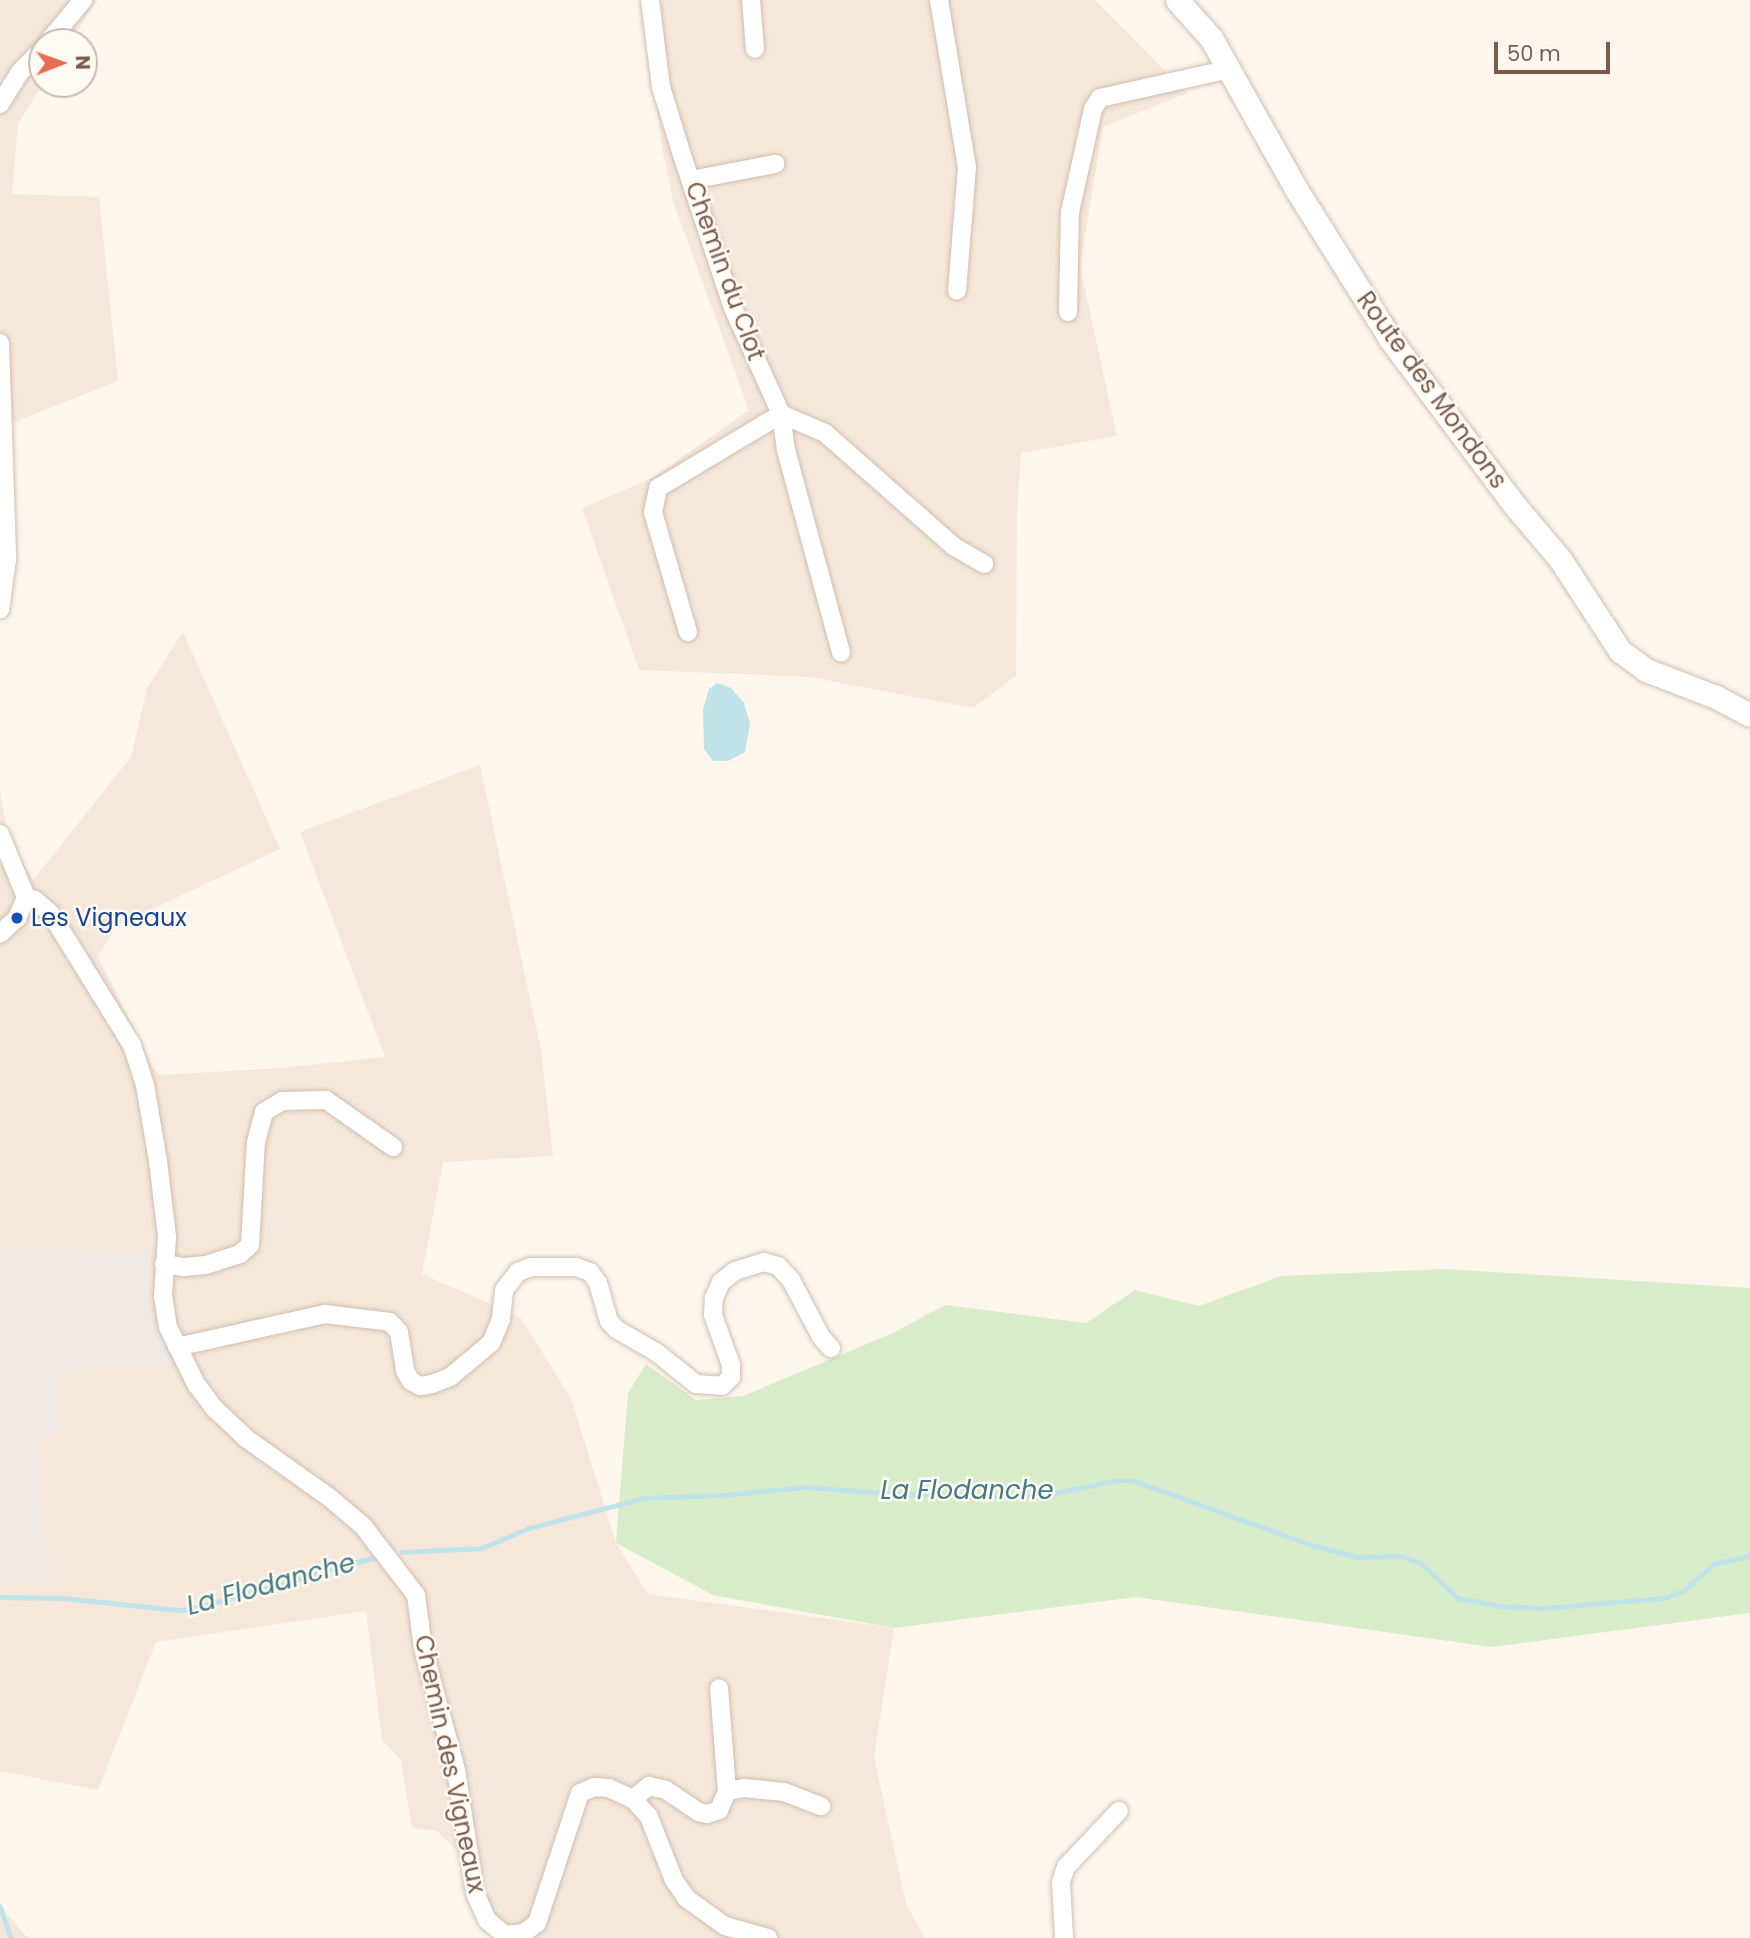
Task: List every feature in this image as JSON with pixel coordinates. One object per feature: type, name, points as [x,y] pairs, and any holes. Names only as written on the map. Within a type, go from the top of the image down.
[{"type":"street","points":[[60,28],[83,0]]},
{"type":"street","name":"Chemin du Clot","points":[[650,0],[661,87],[733,308],[781,414],[786,450],[841,653]]},
{"type":"street","points":[[751,0],[755,49]]},
{"type":"street","points":[[939,0],[967,167],[957,291]]},
{"type":"street","name":"Route des Mondons","points":[[1177,0],[1211,38],[1296,189],[1391,340],[1516,507],[1560,559],[1620,651],[1646,670],[1716,697],[1750,715]]},
{"type":"street","points":[[0,104],[28,64]]},
{"type":"street","points":[[1068,312],[1070,212],[1093,109],[1100,98],[1230,69]]},
{"type":"street","points":[[691,180],[775,164]]},
{"type":"street","points":[[0,343],[7,547],[0,610]]},
{"type":"street","points":[[688,632],[653,512],[658,488],[781,414],[825,433],[953,546],[984,564]]},
{"type":"street","points":[[0,834],[26,897],[17,918],[0,934]]},
{"type":"street","name":"Chemin des Vigneaux","points":[[26,897],[35,900],[51,914],[132,1045],[145,1084],[159,1161],[167,1237],[164,1264],[167,1317],[177,1347],[196,1384],[215,1409],[247,1440],[330,1498],[363,1526],[416,1595],[423,1647],[456,1770],[475,1893],[486,1920],[505,1936],[524,1933],[537,1923],[580,1793],[594,1787],[609,1788],[634,1799]]},
{"type":"street","points":[[164,1264],[184,1267],[206,1265],[240,1254],[250,1245],[256,1142],[264,1112],[282,1101],[326,1100],[393,1147]]},
{"type":"street","points":[[177,1347],[326,1314],[390,1322],[399,1332],[405,1371],[411,1381],[420,1386],[432,1384],[450,1377],[491,1343],[501,1319],[504,1290],[518,1272],[531,1267],[576,1267],[590,1272],[598,1283],[609,1321],[616,1329],[656,1352],[696,1384],[722,1386],[731,1377],[731,1365],[713,1315],[713,1298],[721,1282],[735,1271],[764,1262],[778,1266],[791,1280],[821,1337],[831,1348]]},
{"type":"street","points":[[719,1688],[727,1791],[719,1810],[707,1814],[666,1790],[649,1786],[634,1799],[649,1817],[674,1880],[686,1898],[726,1926],[768,1938]]},
{"type":"street","points":[[727,1791],[744,1788],[784,1792],[821,1806]]},
{"type":"street","points":[[1063,1938],[1061,1882],[1066,1867],[1119,1811]]},
{"type":"shaded area","points":[[0,0],[97,0],[79,28],[28,28],[28,98],[34,98],[18,123],[12,194],[99,197],[118,381],[14,422],[0,370]]},
{"type":"shaded area","points":[[644,0],[1095,0],[1187,93],[1103,127],[1080,266],[1117,436],[1021,453],[1017,510],[1016,676],[973,708],[810,677],[639,670],[582,508],[654,477],[749,410],[673,201],[661,143]]},
{"type":"shaded area","points":[[183,632],[280,849],[116,926],[98,957],[153,1067],[159,1075],[280,1068],[385,1057],[300,832],[480,765],[541,1050],[553,1156],[443,1162],[422,1274],[520,1317],[571,1398],[616,1543],[648,1594],[894,1628],[874,1757],[906,1904],[925,1938],[499,1938],[483,1877],[437,1831],[412,1828],[401,1760],[382,1740],[366,1611],[156,1642],[98,1790],[0,1771],[0,790],[8,839],[33,880],[131,757],[147,688]]},
{"type":"shaded area","points":[[0,1247],[151,1252],[150,1310],[173,1366],[59,1370],[60,1429],[36,1442],[49,1582],[0,1585]]},
{"type":"shaded area","points":[[0,1906],[26,1936],[31,1938],[0,1938]]},
{"type":"green space","points":[[1445,1269],[1750,1288],[1750,1613],[1491,1647],[1136,1597],[894,1628],[713,1595],[616,1543],[628,1393],[646,1364],[696,1400],[743,1396],[893,1333],[945,1305],[1086,1323],[1135,1290],[1199,1306],[1281,1276]]},
{"type":"water","points":[[717,683],[731,688],[744,703],[750,724],[745,752],[728,761],[713,761],[704,749],[703,709],[709,689]]},
{"type":"waterway","name":"La Flodanche","points":[[402,1552],[482,1548],[529,1528],[644,1498],[722,1495],[807,1487],[895,1494],[1041,1496],[1112,1481],[1135,1481],[1312,1545],[1358,1557],[1400,1556],[1421,1563],[1458,1598],[1501,1606],[1543,1608],[1664,1598],[1683,1591],[1714,1564],[1750,1556]]},
{"type":"waterway","name":"La Flodanche","points":[[0,1597],[63,1598],[180,1610],[200,1607],[375,1557]]},
{"type":"waterway","points":[[0,1906],[11,1938]]},
{"type":"place","name":"Les Vigneaux","points":[[17,918]]}]
